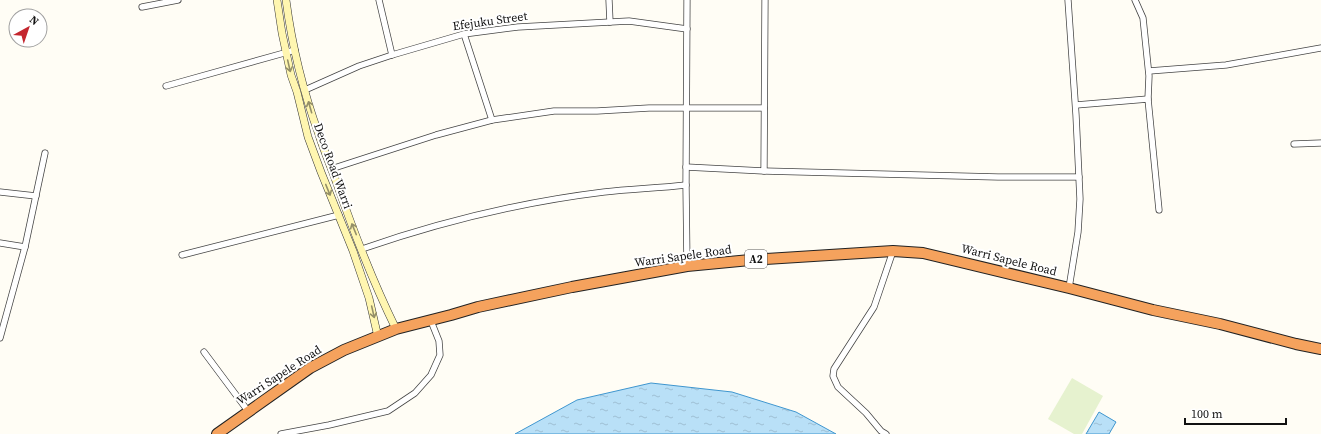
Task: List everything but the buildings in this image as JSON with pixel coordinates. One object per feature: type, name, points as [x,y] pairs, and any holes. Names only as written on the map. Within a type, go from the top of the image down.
[{"type":"highway","name":"Warri Sapele Road","points":[[217,434],[310,368],[344,350],[396,329],[431,321],[478,307],[572,287],[688,266],[766,258],[893,251],[923,253],[1153,310],[1220,324],[1321,349]]},
{"type":"main road","name":"Deco Road Warri","points":[[277,0],[286,52],[308,137],[353,251],[369,298],[378,337]]},
{"type":"main road","name":"Deco Road Warri","points":[[286,0],[294,50],[318,134],[383,302],[396,329]]},
{"type":"street","points":[[142,7],[178,0]]},
{"type":"street","points":[[378,0],[392,55]]},
{"type":"street","points":[[609,0],[610,22]]},
{"type":"street","points":[[687,0],[686,185],[688,266]]},
{"type":"street","points":[[764,0],[764,171]]},
{"type":"street","points":[[1068,0],[1076,105],[1080,199],[1078,232],[1069,288]]},
{"type":"street","points":[[1135,0],[1143,18],[1149,71],[1148,99],[1159,210]]},
{"type":"street","name":"Efejuku Street","points":[[305,90],[359,66],[464,34],[518,27],[629,21],[687,29]]},
{"type":"street","points":[[464,34],[492,120]]},
{"type":"street","points":[[1149,71],[1226,65],[1321,48]]},
{"type":"street","points":[[166,86],[294,50]]},
{"type":"street","points":[[1076,105],[1148,99]]},
{"type":"street","points":[[331,169],[436,135],[492,120],[554,111],[597,111],[649,108],[764,108]]},
{"type":"street","points":[[1294,144],[1321,143]]},
{"type":"street","points":[[0,338],[2,326],[25,247],[45,153]]},
{"type":"street","points":[[686,168],[998,177],[1079,177]]},
{"type":"street","points":[[362,249],[400,236],[469,217],[536,203],[604,192],[686,185]]},
{"type":"street","points":[[0,192],[36,196]]},
{"type":"street","points":[[182,255],[339,215]]},
{"type":"street","points":[[0,243],[25,247]]},
{"type":"street","points":[[886,434],[881,431],[866,413],[838,387],[833,376],[834,369],[846,348],[874,307],[893,251]]},
{"type":"street","points":[[280,434],[388,411],[415,392],[431,376],[440,355],[439,341],[431,321]]},
{"type":"street","points":[[204,352],[248,411]]},
{"type":"green space","points":[[1072,378],[1103,396],[1082,434],[1074,434],[1048,419]]},
{"type":"water","points":[[651,383],[732,392],[796,412],[836,434],[515,434],[577,400]]},
{"type":"water","points":[[1099,412],[1116,422],[1109,434],[1086,434]]}]
